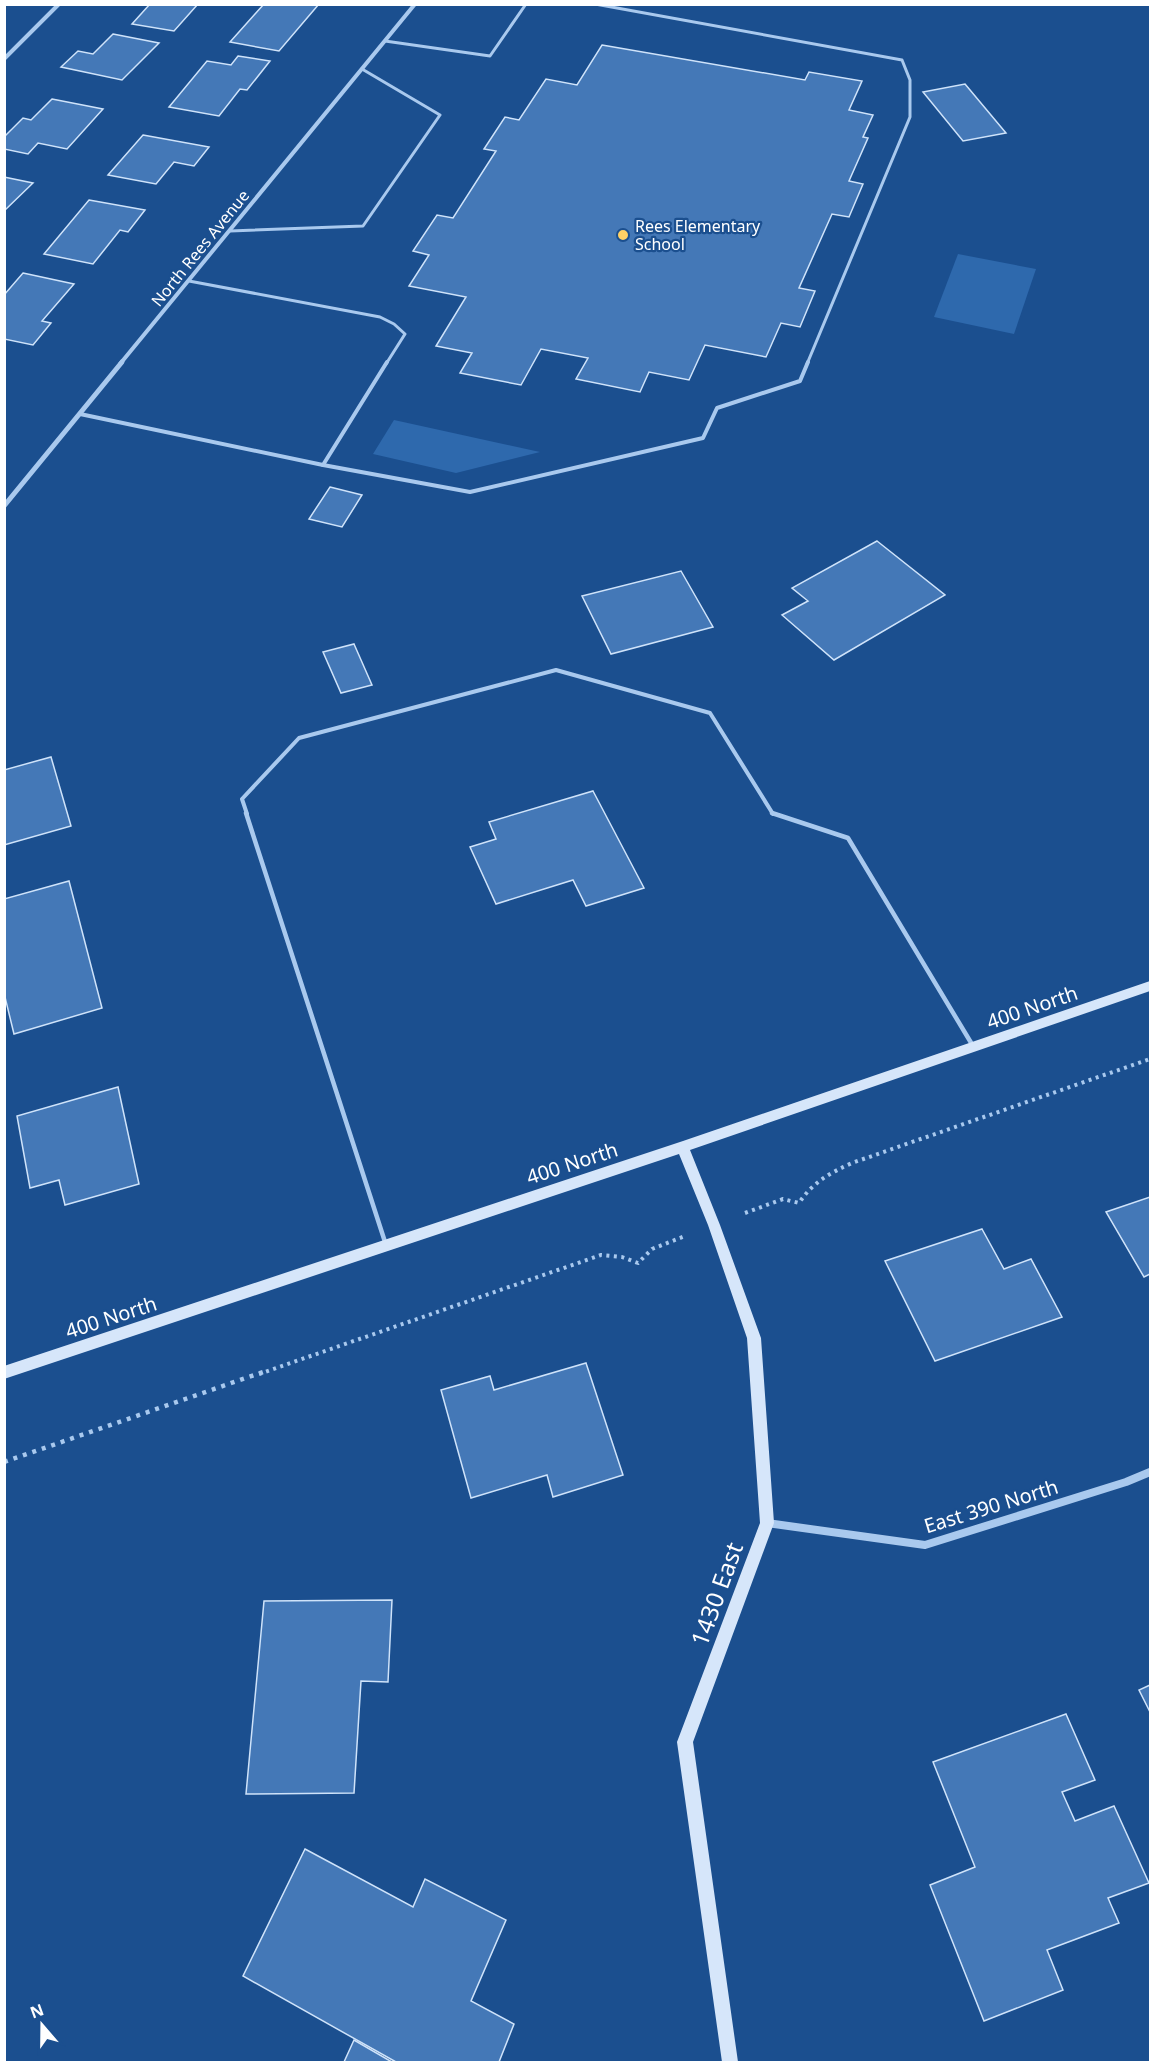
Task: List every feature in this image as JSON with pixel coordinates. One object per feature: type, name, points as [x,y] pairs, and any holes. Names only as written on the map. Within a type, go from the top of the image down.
[{"type":"main road","name":"400 North","points":[[4,1373],[683,1147],[1150,986]]},
{"type":"main road","name":"1430 East","points":[[683,1147],[714,1225],[754,1338],[767,1523],[685,1742],[730,2062]]},
{"type":"street","points":[[4,59],[59,4]]},
{"type":"street","name":"North Rees Avenue","points":[[4,506],[415,4]]},
{"type":"street","name":"East 390 North","points":[[767,1523],[925,1545],[1126,1482],[1150,1472]]},
{"type":"lane","points":[[385,41],[490,56],[526,4]]},
{"type":"lane","points":[[80,414],[323,465],[470,492],[703,438],[717,408],[800,381],[910,117],[910,80],[902,60],[595,4]]},
{"type":"lane","points":[[230,231],[363,226],[440,115],[362,69]]},
{"type":"lane","points":[[189,281],[380,317],[394,324],[405,334],[323,465]]},
{"type":"lane","points":[[386,1245],[242,799],[299,738],[556,670],[710,713],[773,815],[848,838],[974,1048]]},
{"type":"path","points":[[783,1199],[799,1203],[808,1187],[824,1175],[852,1163],[1150,1059]]},
{"type":"path","points":[[4,1462],[601,1255],[622,1257],[638,1263],[652,1249]]},
{"type":"shaded area","points":[[958,254],[1036,269],[1014,334],[934,317]]},
{"type":"shaded area","points":[[394,420],[540,452],[456,473],[373,454]]},
{"type":"building","points":[[150,4],[198,4],[174,31],[132,24]]},
{"type":"building","points":[[264,4],[319,4],[279,51],[230,42]]},
{"type":"building","points":[[113,34],[159,43],[122,80],[61,67],[78,51],[93,54]]},
{"type":"building","name":"Rees Elementary School","points":[[602,45],[805,80],[809,72],[862,81],[849,110],[873,115],[863,137],[868,138],[849,181],[863,184],[849,217],[832,214],[799,288],[815,291],[800,327],[781,323],[766,357],[705,345],[689,380],[649,372],[640,392],[576,379],[588,358],[541,349],[521,385],[460,373],[472,353],[436,346],[466,297],[409,286],[429,255],[413,251],[437,215],[453,218],[496,151],[484,149],[505,117],[519,120],[546,79],[577,85]]},
{"type":"building","points":[[238,56],[270,61],[247,90],[240,89],[219,116],[169,107],[207,61],[231,65]]},
{"type":"building","points":[[965,84],[1006,133],[963,141],[923,92]]},
{"type":"building","points":[[52,99],[103,109],[67,149],[38,143],[28,154],[4,149],[4,137],[23,118],[31,120]]},
{"type":"building","points":[[143,135],[209,147],[194,166],[174,162],[156,184],[108,175]]},
{"type":"building","points":[[4,177],[33,183],[4,211]]},
{"type":"building","points":[[89,200],[145,210],[128,232],[120,230],[93,264],[44,254]]},
{"type":"building","points":[[23,273],[74,284],[42,321],[51,323],[33,345],[4,339],[4,295]]},
{"type":"building","points":[[330,487],[362,495],[342,527],[309,519]]},
{"type":"building","points":[[877,541],[945,595],[834,660],[782,615],[808,601],[792,588]]},
{"type":"building","points":[[681,571],[713,627],[611,654],[582,596]]},
{"type":"building","points":[[354,644],[372,685],[341,693],[323,652]]},
{"type":"building","points":[[51,757],[71,826],[4,845],[4,770]]},
{"type":"building","points":[[593,791],[644,888],[586,906],[573,880],[496,904],[470,847],[496,839],[489,822]]},
{"type":"building","points":[[69,881],[102,1008],[14,1034],[4,993],[4,899]]},
{"type":"building","points":[[118,1087],[139,1184],[65,1205],[59,1180],[30,1188],[17,1116]]},
{"type":"building","points":[[1150,1197],[1150,1274],[1144,1277],[1106,1212]]},
{"type":"building","points":[[982,1229],[1004,1269],[1031,1259],[1062,1317],[935,1361],[885,1261]]},
{"type":"building","points":[[586,1363],[623,1475],[553,1497],[547,1475],[471,1498],[441,1390],[490,1376],[494,1390]]},
{"type":"building","points":[[392,1600],[388,1682],[361,1681],[354,1793],[246,1794],[264,1601]]},
{"type":"building","points":[[1150,1685],[1150,1712],[1139,1690]]},
{"type":"building","points":[[1066,1714],[1095,1780],[1062,1792],[1075,1821],[1114,1806],[1149,1883],[1108,1898],[1119,1923],[1047,1950],[1063,1990],[984,2021],[930,1885],[975,1867],[933,1762]]},
{"type":"building","points":[[305,1849],[413,1907],[425,1879],[506,1920],[471,2001],[514,2024],[499,2062],[396,2062],[243,1976]]},
{"type":"building","points":[[354,2040],[392,2062],[344,2062]]},
{"type":"place","name":"Rees Elementary School","points":[[623,235]]}]
